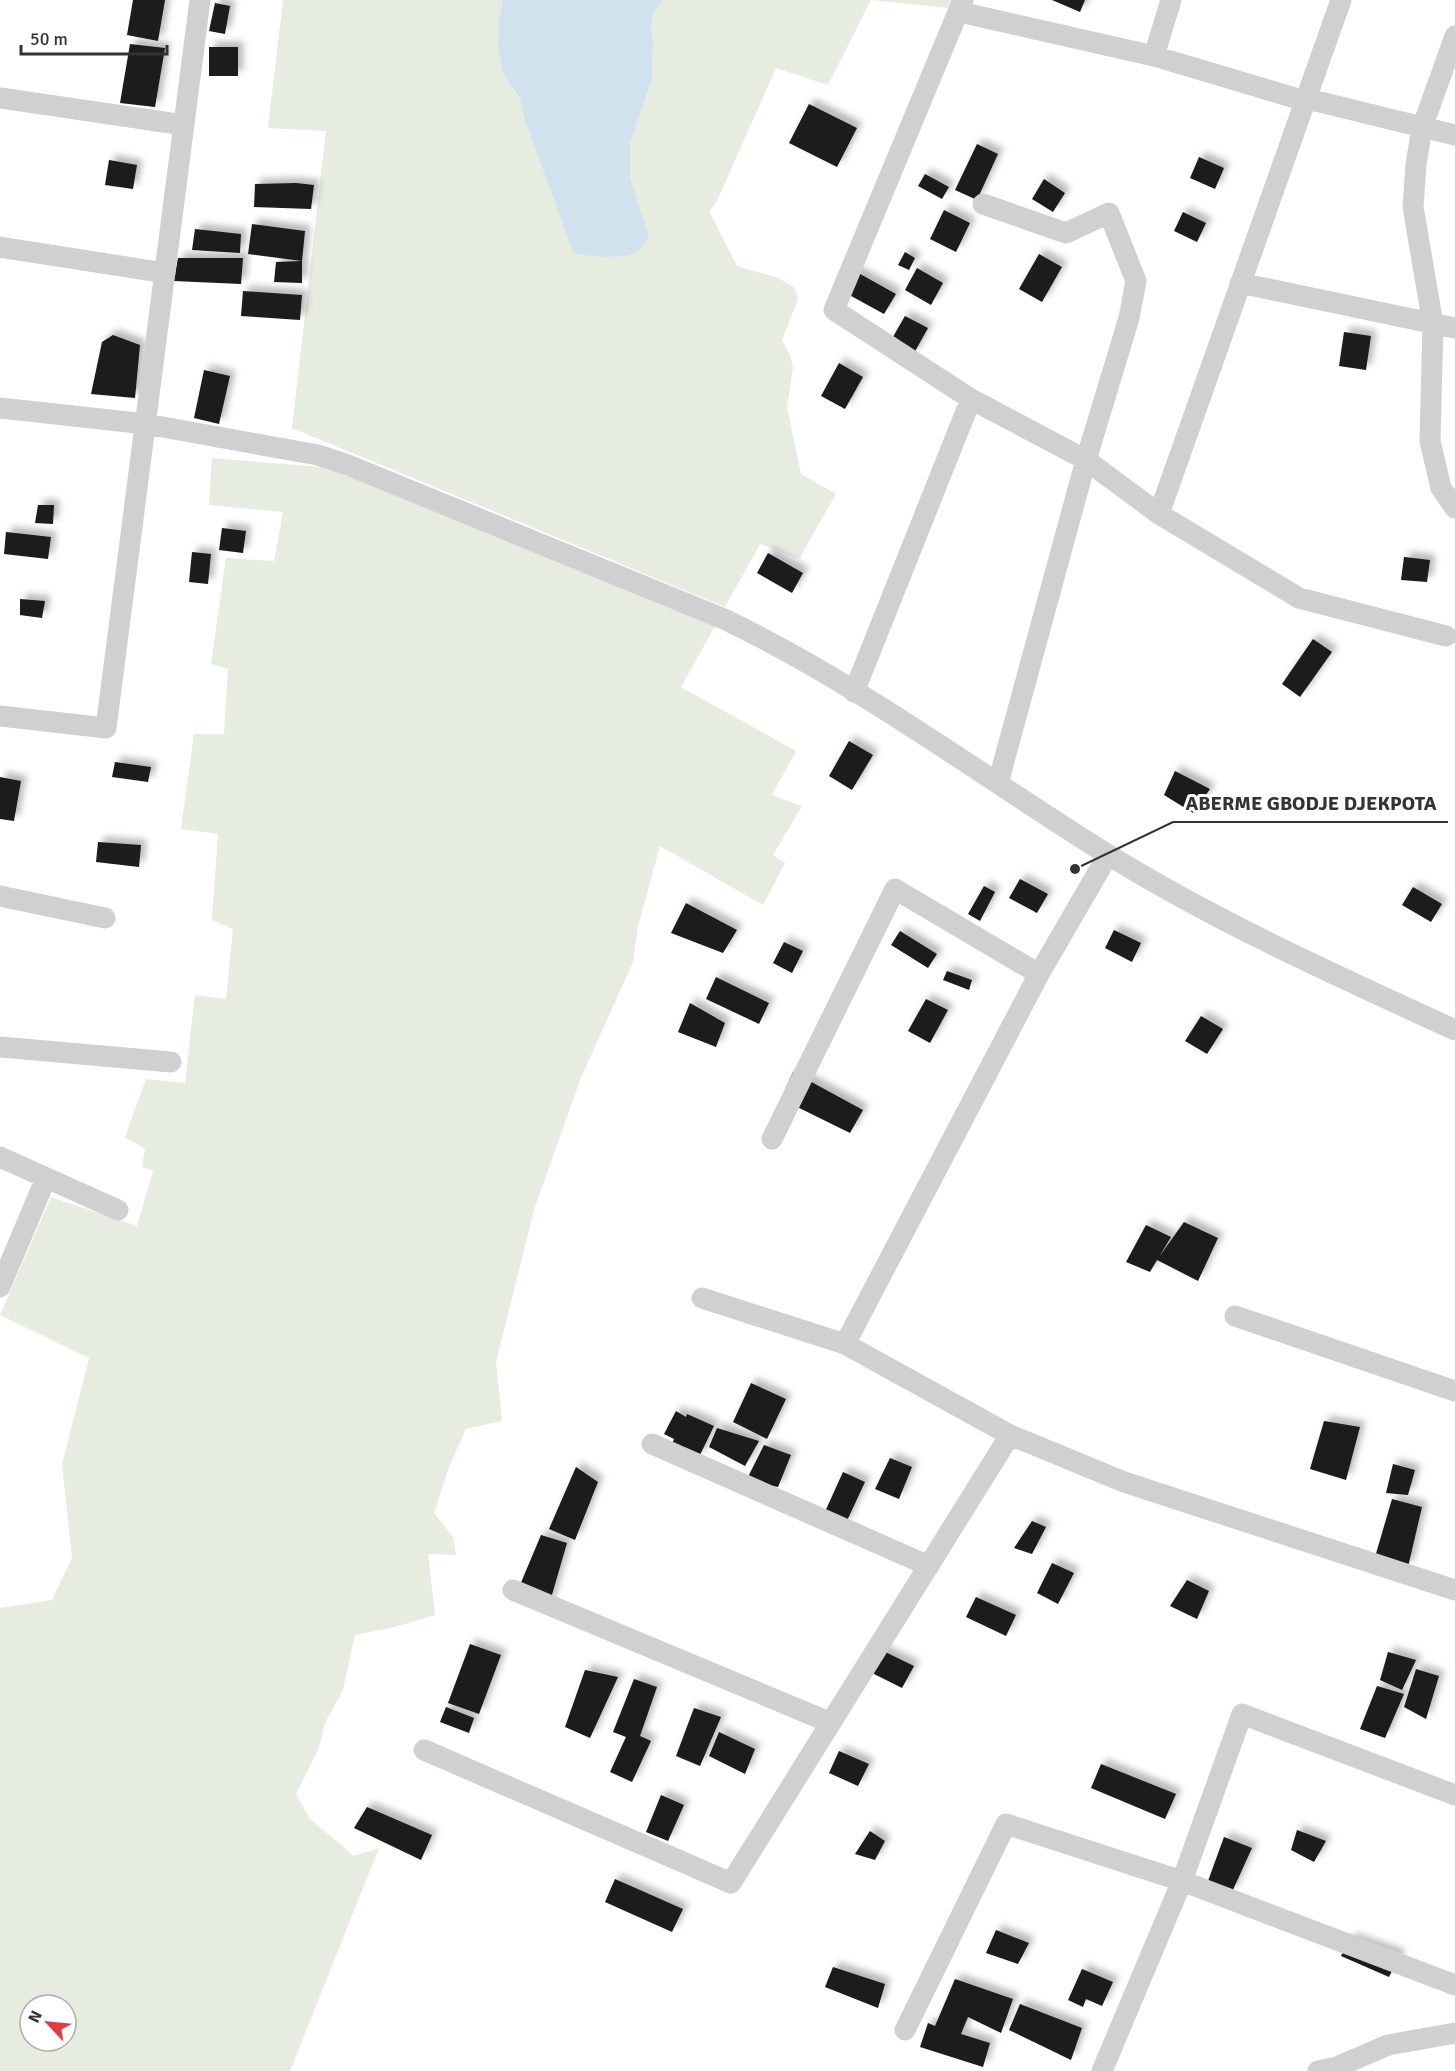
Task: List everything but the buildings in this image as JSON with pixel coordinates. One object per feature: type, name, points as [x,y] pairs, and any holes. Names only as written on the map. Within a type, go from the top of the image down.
[{"type":"street","points":[[0,716],[106,728],[200,0]]},
{"type":"street","points":[[1154,56],[1171,0]]},
{"type":"street","points":[[1159,514],[1341,0]]},
{"type":"street","points":[[1446,636],[1299,598],[1159,514],[1086,460],[971,399],[834,310],[962,6],[1154,56],[1305,102],[1316,101],[1455,135]]},
{"type":"street","points":[[1455,36],[1422,128],[1416,164],[1413,207],[1433,324],[1430,441],[1441,488],[1455,508]]},
{"type":"street","points":[[0,98],[184,125]]},
{"type":"street","points":[[983,204],[1066,233],[1109,213],[1137,281],[1129,318],[1086,460],[998,783]]},
{"type":"street","points":[[0,247],[165,273]]},
{"type":"street","points":[[1240,283],[1455,328]]},
{"type":"street","points":[[854,692],[971,399]]},
{"type":"street","points":[[1,412],[146,424],[307,453],[348,465],[724,619],[770,641],[854,692],[1108,855],[1250,933],[1330,973],[1455,1030]]},
{"type":"street","points":[[845,1344],[1039,974],[1108,855]]},
{"type":"street","points":[[772,1139],[895,889],[1039,974]]},
{"type":"street","points":[[0,896],[105,918]]},
{"type":"street","points":[[0,1047],[171,1062]]},
{"type":"street","points":[[0,1157],[118,1210]]},
{"type":"street","points":[[0,1287],[46,1178]]},
{"type":"street","points":[[702,1298],[845,1344],[1010,1435],[1124,1482],[1455,1590]]},
{"type":"street","points":[[1235,1316],[1455,1391]]},
{"type":"street","points":[[424,1750],[731,1883],[1010,1435]]},
{"type":"street","points":[[652,1444],[929,1566]]},
{"type":"street","points":[[513,1590],[831,1723]]},
{"type":"street","points":[[1102,2071],[1182,1881],[1242,1714],[1455,1795]]},
{"type":"street","points":[[905,2030],[1006,1824],[1182,1881],[1455,1985]]},
{"type":"street","points":[[1318,2071],[1337,2067],[1388,2045],[1455,2033]]},
{"type":"shaded area","points":[[283,0],[503,0],[499,18],[512,88],[520,99],[532,136],[648,237],[630,177],[630,143],[652,79],[651,27],[653,13],[663,0],[871,0],[828,85],[776,68],[716,203],[709,211],[737,266],[778,278],[794,287],[798,299],[782,340],[790,355],[793,368],[787,407],[801,474],[836,494],[799,559],[760,544],[725,607],[292,428],[326,131],[268,128]]},
{"type":"shaded area","points":[[871,0],[951,0],[948,8]]},
{"type":"shaded area","points":[[212,458],[320,467],[345,473],[715,626],[681,687],[796,751],[772,795],[802,806],[773,855],[785,863],[763,905],[660,846],[638,926],[633,962],[580,1080],[534,1210],[496,1362],[502,1421],[466,1429],[449,1467],[434,1513],[453,1537],[456,1555],[428,1554],[435,1615],[395,1627],[355,1635],[343,1690],[325,1723],[319,1748],[296,1794],[310,1819],[354,1856],[379,1848],[290,2071],[0,2071],[0,1608],[52,1600],[72,1558],[62,1464],[89,1358],[0,1315],[51,1197],[137,1226],[153,1171],[142,1167],[145,1149],[125,1137],[146,1079],[185,1083],[195,995],[226,999],[233,929],[212,920],[218,834],[181,829],[194,734],[224,734],[228,669],[211,664],[226,558],[274,561],[283,512],[209,505]]},
{"type":"water","points":[[503,0],[663,0],[653,13],[651,27],[652,79],[630,143],[630,177],[649,237],[640,249],[632,254],[602,257],[573,252],[524,117],[520,99],[503,73],[498,46],[499,18]]},
{"type":"place","name":"ABERME GBODJE DJEKPOTA","points":[[1075,869]]}]
